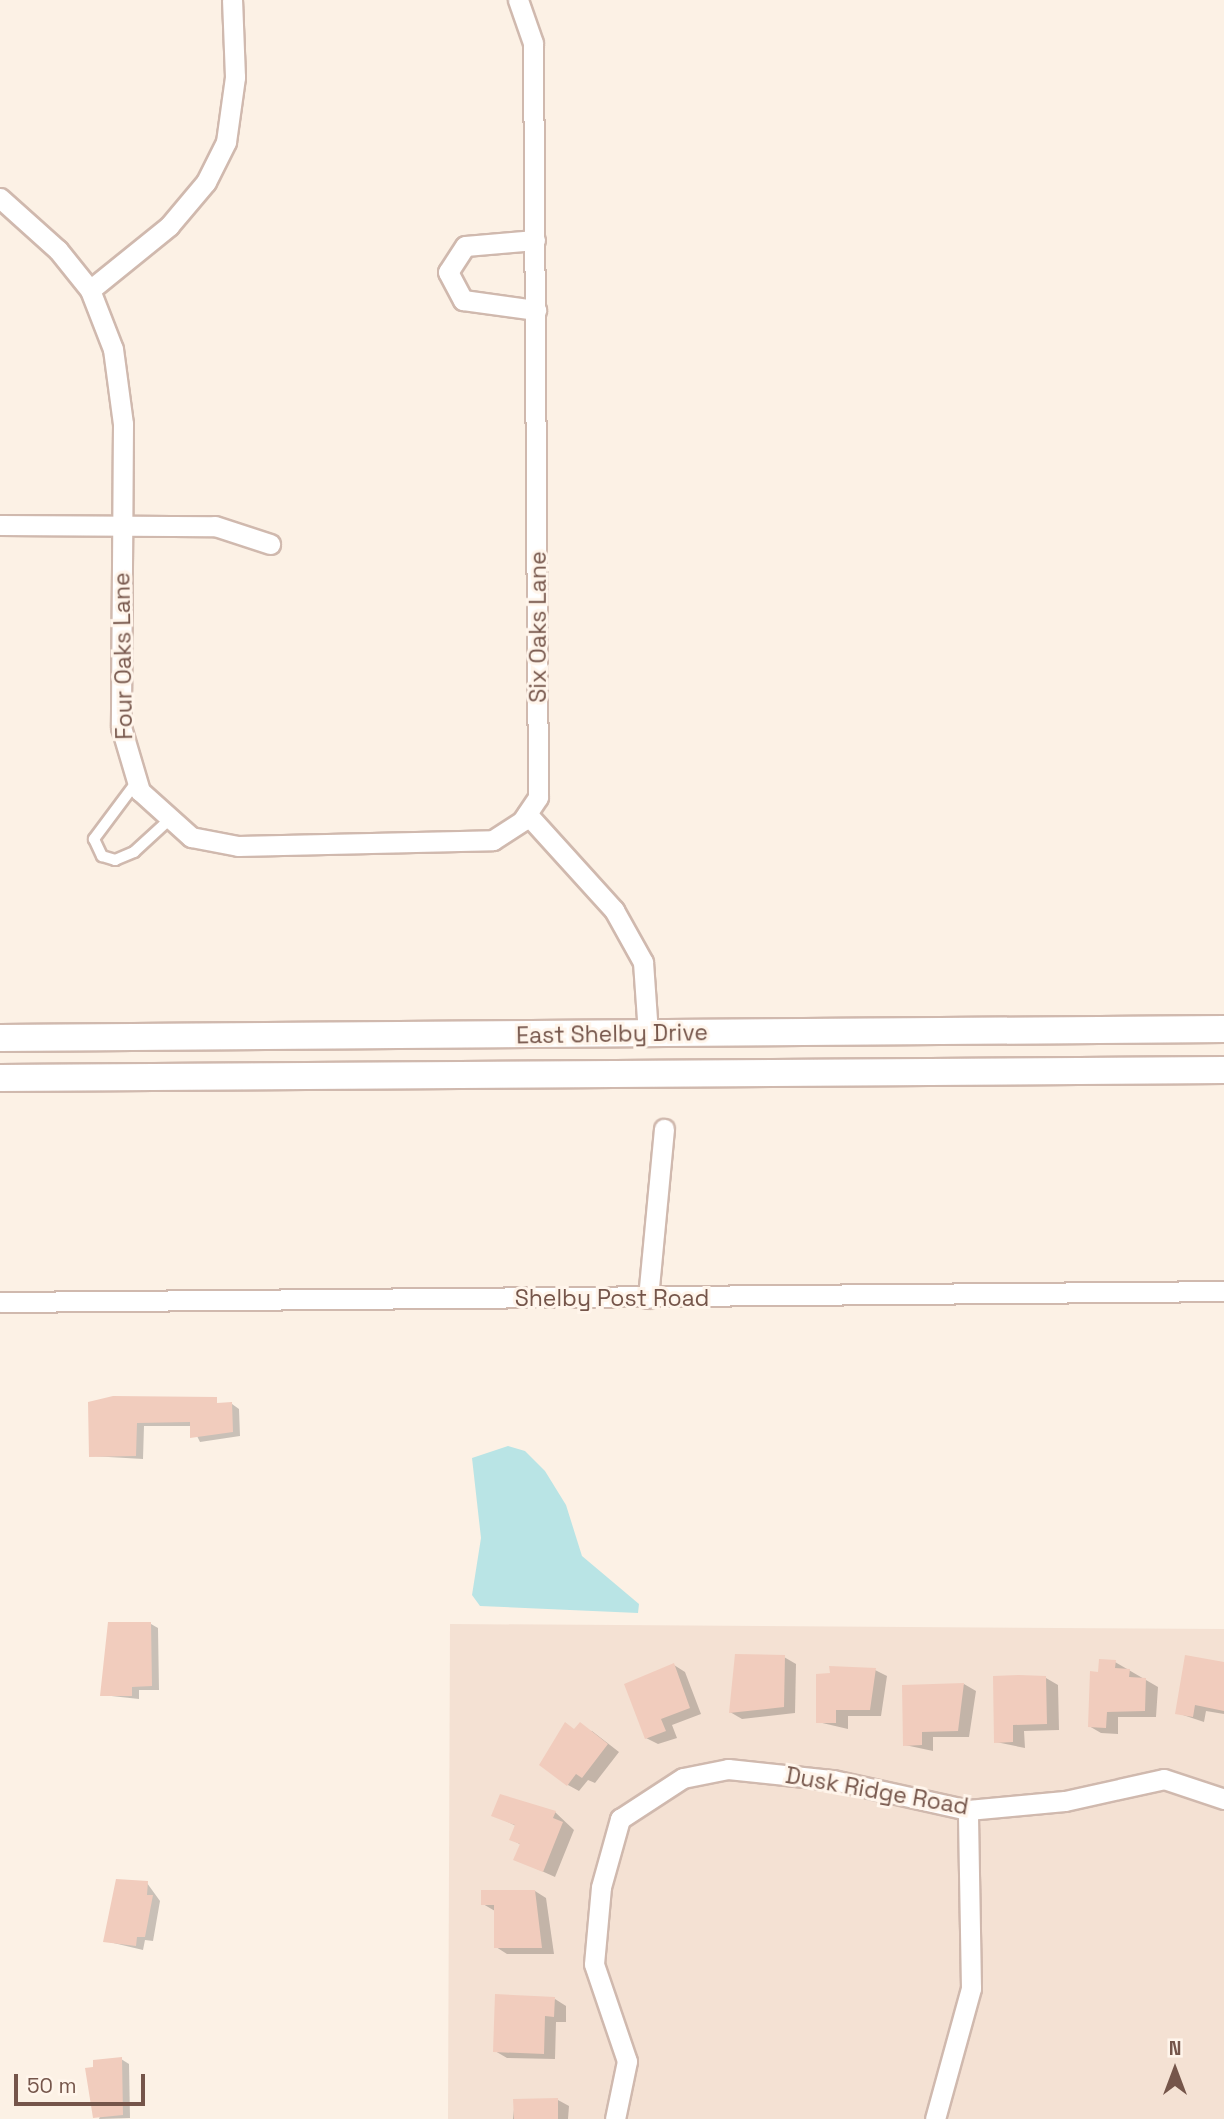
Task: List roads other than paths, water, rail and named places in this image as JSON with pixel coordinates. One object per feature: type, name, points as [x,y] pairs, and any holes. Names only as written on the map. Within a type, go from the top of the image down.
[{"type":"main road","name":"East Shelby Drive","points":[[0,1038],[1224,1029]]},
{"type":"main road","name":"East Shelby Drive","points":[[0,1078],[1224,1070]]},
{"type":"street","points":[[90,290],[169,226],[206,182],[226,142],[234,77],[232,0]]},
{"type":"street","name":"Six Oaks Lane","points":[[518,0],[533,43],[536,310],[539,764],[538,797],[527,814]]},
{"type":"street","name":"Four Oaks Lane","points":[[0,198],[58,250],[90,290],[114,349],[120,388],[121,727],[135,784]]},
{"type":"street","points":[[535,240],[465,246],[448,272],[463,300],[536,310]]},
{"type":"street","points":[[0,525],[122,523],[215,526],[270,544]]},
{"type":"street","points":[[135,784],[191,837],[238,846],[493,840],[527,814],[614,910],[643,962],[648,1034]]},
{"type":"street","points":[[648,1298],[664,1129]]},
{"type":"street","name":"Shelby Post Road","points":[[0,1302],[648,1298],[1224,1290]]},
{"type":"street","name":"Dusk Ridge Road","points":[[615,2119],[627,2061],[594,1964],[601,1887],[620,1819],[683,1779],[728,1769],[833,1780],[968,1810],[1065,1801],[1164,1779],[1224,1799]]},
{"type":"street","points":[[934,2119],[971,1988],[968,1810]]},
{"type":"lane","points":[[135,784],[94,839],[102,856],[115,860],[134,852],[170,819]]},
{"type":"water","points":[[508,1446],[525,1451],[545,1471],[566,1505],[582,1556],[639,1604],[638,1613],[480,1606],[472,1595],[481,1538],[472,1458]]}]
